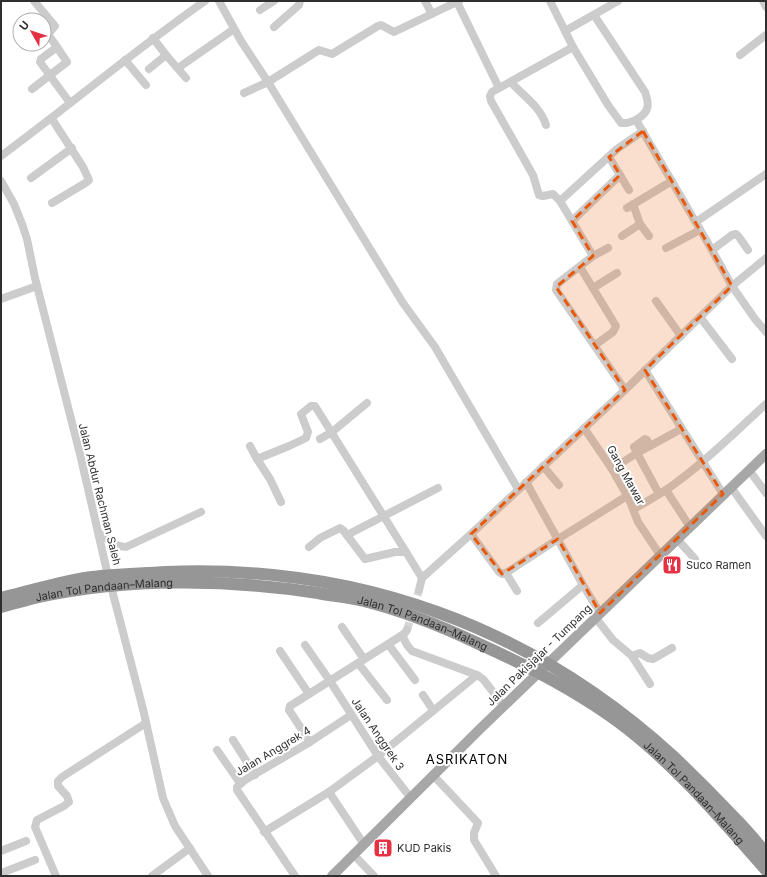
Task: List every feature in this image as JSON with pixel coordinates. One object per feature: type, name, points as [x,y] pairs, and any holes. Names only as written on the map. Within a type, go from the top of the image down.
[{"type":"highway","name":"Jalan Tol Pandaan–Malang","points":[[1,598],[85,584],[200,571],[265,574],[331,583],[375,592],[426,607],[465,623],[534,655],[663,759],[766,870]]},
{"type":"highway","name":"Jalan Tol Pandaan–Malang","points":[[123,580],[262,585],[362,600],[388,607],[427,621],[566,681],[631,720],[654,738],[708,790],[765,852]]},
{"type":"highway","name":"Jalan Tol Pandaan–Malang","points":[[1,607],[85,584]]},
{"type":"main road","name":"Jalan Pakisjajar - Tumpang","points":[[332,876],[363,843],[597,615],[766,454]]},
{"type":"street","points":[[32,89],[67,61],[48,34],[54,25],[34,1]]},
{"type":"street","points":[[1,156],[52,119],[70,103],[153,38],[205,1]]},
{"type":"street","points":[[219,1],[234,29],[403,303],[435,347],[518,489]]},
{"type":"street","points":[[260,10],[274,1]]},
{"type":"street","points":[[274,27],[299,5],[300,1]]},
{"type":"street","points":[[426,1],[432,14]]},
{"type":"street","points":[[244,93],[268,82],[318,50],[332,54],[378,26],[381,25],[394,32],[458,1],[499,88]]},
{"type":"street","points":[[550,1],[573,47],[608,106],[621,123],[636,120],[647,110],[649,102],[645,92],[594,15]]},
{"type":"street","points":[[565,31],[618,1]]},
{"type":"street","points":[[763,1],[766,7]]},
{"type":"street","points":[[178,68],[234,29]]},
{"type":"street","points":[[740,55],[766,35]]},
{"type":"street","points":[[153,38],[186,78]]},
{"type":"street","points":[[57,46],[40,61],[70,103]]},
{"type":"street","points":[[573,47],[490,94],[491,101],[509,135],[533,175],[539,195],[543,196],[553,194],[560,201],[593,256]]},
{"type":"street","points":[[149,69],[166,55]]},
{"type":"street","points":[[125,60],[146,85]]},
{"type":"street","points":[[512,82],[541,114],[546,125]]},
{"type":"street","points":[[52,119],[72,148],[89,180],[52,203]]},
{"type":"street","points":[[636,120],[732,286],[766,332]]},
{"type":"street","points":[[560,201],[609,156],[643,131]]},
{"type":"street","points":[[30,178],[72,148]]},
{"type":"street","points":[[609,156],[629,190]]},
{"type":"street","points":[[572,221],[620,174]]},
{"type":"street","points":[[696,222],[765,178]]},
{"type":"street","name":"Jalan Abdur Rachman Saleh","points":[[1,181],[14,204],[22,224],[146,723],[163,798],[175,826],[190,848],[204,874]]},
{"type":"street","points":[[649,236],[630,206],[672,181]]},
{"type":"street","points":[[622,236],[640,224]]},
{"type":"street","points":[[666,248],[700,230]]},
{"type":"street","points":[[712,250],[732,235],[736,234],[748,250]]},
{"type":"street","points":[[608,248],[593,256],[558,284],[556,290],[625,390]]},
{"type":"street","points":[[419,590],[422,578],[625,390],[732,286],[766,258]]},
{"type":"street","points":[[580,267],[616,326],[613,332],[595,345]]},
{"type":"street","points":[[593,288],[617,273]]},
{"type":"street","points":[[1,299],[37,286]]},
{"type":"street","points":[[656,301],[681,336]]},
{"type":"street","points":[[700,317],[732,359]]},
{"type":"street","points":[[645,370],[723,494]]},
{"type":"street","points":[[320,439],[332,432],[367,403]]},
{"type":"street","points":[[634,509],[663,492],[703,462],[766,404]]},
{"type":"street","points":[[257,459],[306,438],[308,432],[300,414],[311,406],[315,406],[422,578]]},
{"type":"street","name":"Gang Mawar","points":[[584,428],[612,469],[634,509],[638,522],[660,555]]},
{"type":"street","points":[[682,429],[650,446],[645,439],[634,447],[663,492],[690,527]]},
{"type":"street","points":[[250,446],[270,479],[281,502]]},
{"type":"street","points":[[612,469],[637,453]]},
{"type":"street","points":[[543,466],[559,485]]},
{"type":"street","points":[[749,470],[766,492]]},
{"type":"street","points":[[526,482],[583,585],[597,615],[620,647],[632,656],[650,684]]},
{"type":"street","points":[[731,487],[766,536]]},
{"type":"street","points":[[347,535],[438,488]]},
{"type":"street","points":[[470,534],[502,574],[506,573],[627,496]]},
{"type":"street","points":[[98,533],[115,544],[126,547],[201,512]]},
{"type":"street","points":[[309,547],[336,529],[340,528],[365,559],[395,552],[406,552]]},
{"type":"street","points":[[677,539],[695,559]]},
{"type":"street","points":[[506,573],[517,591]]},
{"type":"street","points":[[538,623],[583,585]]},
{"type":"street","points":[[342,627],[361,661],[387,700]]},
{"type":"street","points":[[310,742],[289,708],[405,632],[407,645],[412,651],[477,675],[483,679],[504,706]]},
{"type":"street","points":[[388,644],[415,680]]},
{"type":"street","name":"Jalan Anggrek 3","points":[[305,645],[378,756],[410,797]]},
{"type":"street","points":[[632,656],[640,653],[653,659],[672,648]]},
{"type":"street","points":[[280,650],[309,694]]},
{"type":"street","points":[[264,832],[329,792],[378,756],[477,675]]},
{"type":"street","points":[[423,695],[433,710]]},
{"type":"street","name":"Jalan Anggrek 4","points":[[295,876],[264,832],[237,790],[237,786],[310,742],[351,715]]},
{"type":"street","points":[[56,876],[35,824],[37,820],[64,806],[68,802],[68,798],[58,786],[58,781],[146,723]]},
{"type":"street","points":[[233,740],[255,775]]},
{"type":"street","points":[[217,750],[240,783]]},
{"type":"street","points":[[433,775],[476,820],[478,825],[474,833],[474,840],[496,876]]},
{"type":"street","points":[[329,792],[363,843]]},
{"type":"street","points":[[1,851],[26,841]]},
{"type":"street","points":[[152,876],[190,848]]},
{"type":"street","points":[[353,854],[374,876]]},
{"type":"street","points":[[1,863],[5,874],[35,860]]},
{"type":"highlighted area","points":[[643,131],[732,286],[645,370],[723,494],[600,613],[558,539],[502,574],[471,534],[625,390],[556,287],[593,256],[572,221],[620,175],[609,157]]},
{"type":"tunnel","points":[[407,630],[419,590]]},
{"type":"place","name":"Suco Ramen","points":[[672,565]]},
{"type":"place","name":"KUD Pakis","points":[[383,848]]},
{"type":"district","name":"ASRIKATON","points":[[467,759]]}]
